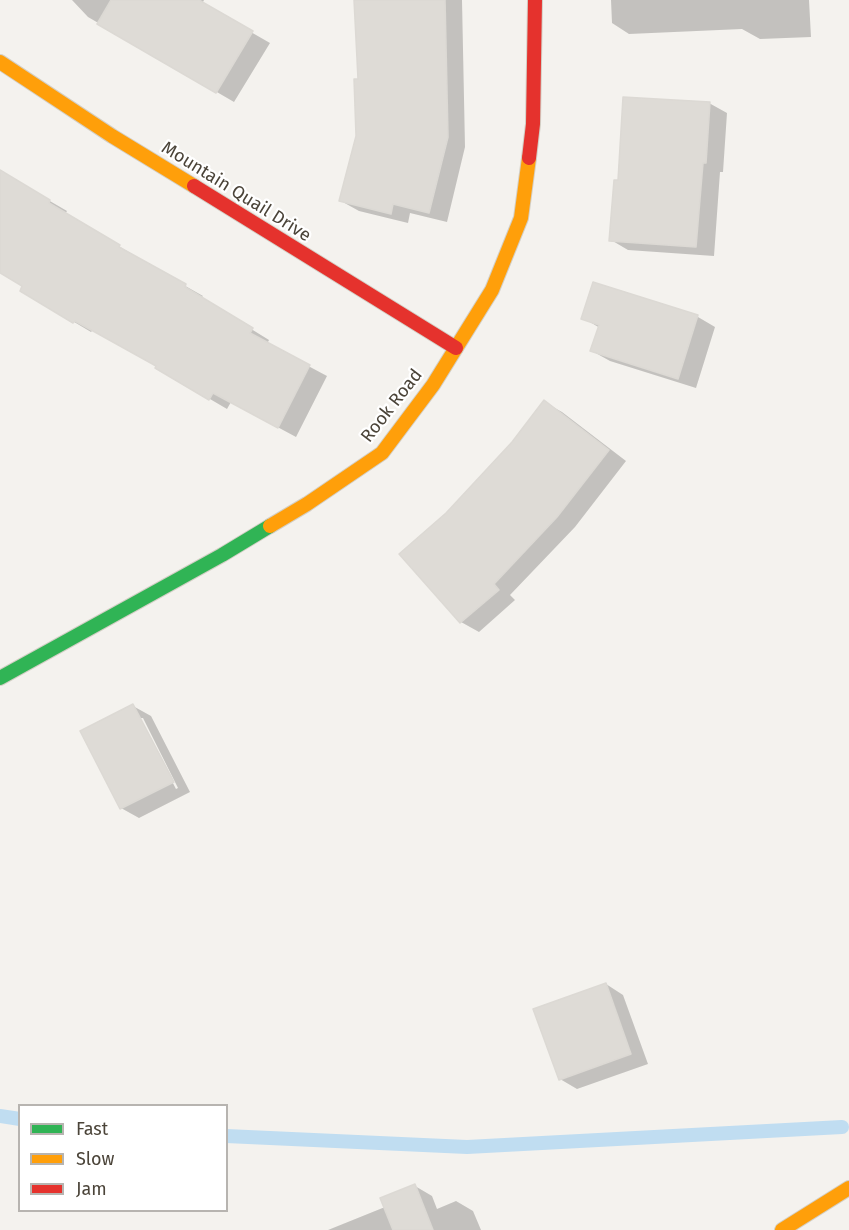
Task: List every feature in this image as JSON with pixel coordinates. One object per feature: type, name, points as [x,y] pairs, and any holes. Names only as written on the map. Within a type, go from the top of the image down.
[{"type":"street","name":"Rook Road","points":[[0,678],[222,555],[307,504],[382,453],[433,385],[492,290],[521,218],[533,124],[535,0]]},
{"type":"street","name":"Mountain Quail Drive","points":[[0,62],[112,136],[456,348]]},
{"type":"street","points":[[782,1230],[849,1188]]},
{"type":"building","points":[[111,0],[199,0],[253,31],[216,93],[97,24]]},
{"type":"building","points":[[354,0],[445,0],[448,137],[429,213],[393,204],[391,214],[339,201],[356,136],[354,79],[358,79]]},
{"type":"building","points":[[623,97],[710,102],[706,163],[703,163],[696,247],[609,241],[614,180],[618,180]]},
{"type":"building","points":[[0,170],[50,200],[49,203],[120,245],[119,247],[186,284],[185,287],[253,328],[250,333],[310,365],[278,428],[213,393],[209,400],[155,368],[156,366],[75,321],[73,323],[20,291],[22,286],[0,273]]},
{"type":"building","points":[[593,282],[698,315],[678,379],[590,351],[599,325],[581,319]]},
{"type":"building","points":[[544,400],[609,450],[557,517],[494,584],[499,590],[460,623],[399,554],[446,513],[512,442]]},
{"type":"building","points":[[133,704],[174,782],[120,809],[80,731]]},
{"type":"building","points":[[606,983],[631,1054],[559,1080],[533,1009]]},
{"type":"building","points":[[415,1184],[433,1230],[393,1230],[380,1198]]},
{"type":"waterway","points":[[0,1116],[18,1119]]},
{"type":"waterway","points":[[228,1136],[467,1147],[842,1127]]},
{"type":"traffic: fast","points":[[0,678],[270,526]]},
{"type":"traffic: slow","points":[[0,62],[112,136],[194,186]]},
{"type":"traffic: slow","points":[[270,526],[382,453],[433,385],[492,290],[521,218],[529,158]]},
{"type":"traffic: slow","points":[[782,1230],[849,1188]]},
{"type":"traffic: jam","points":[[529,158],[533,124],[535,0]]},
{"type":"traffic: jam","points":[[194,186],[456,348]]}]
